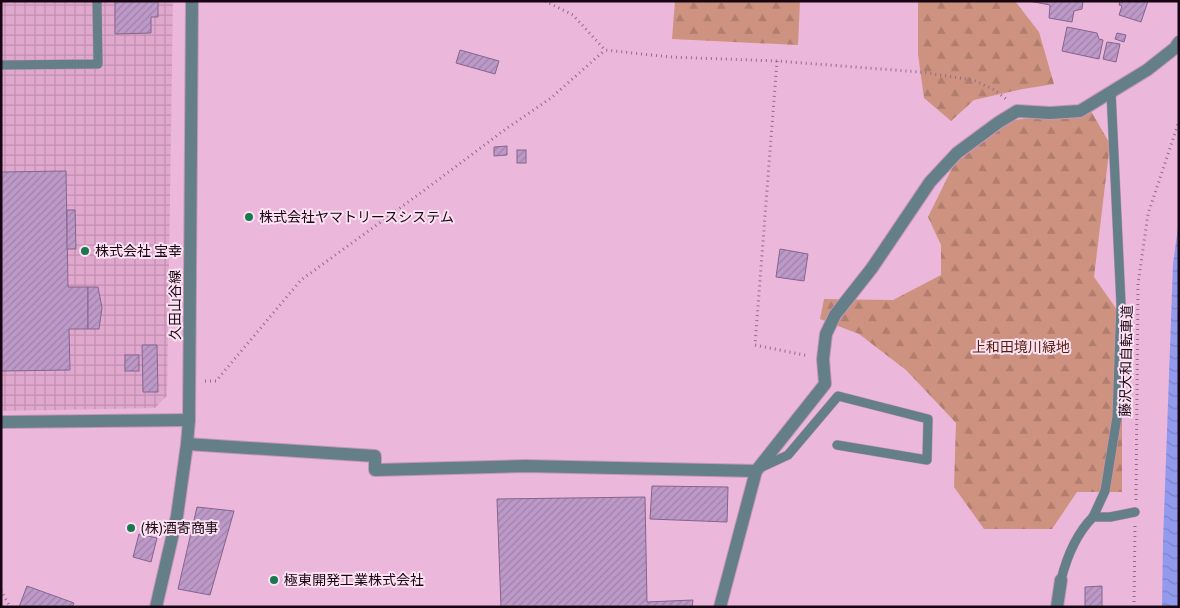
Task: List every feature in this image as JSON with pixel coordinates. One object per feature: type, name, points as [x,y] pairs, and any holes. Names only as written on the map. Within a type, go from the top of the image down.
[{"type":"street","name":"久田山谷線","points":[[156,607],[177,516],[189,420],[192,1]]},
{"type":"street","points":[[720,607],[756,471],[825,384],[823,359],[826,334],[834,315],[872,268],[930,182],[957,153],[999,122],[1018,111],[1050,113],[1080,111],[1147,70],[1175,48],[1179,42]]},
{"type":"street","points":[[1,422],[189,420]]},
{"type":"street","points":[[187,444],[375,456],[375,470],[524,466],[756,471]]},
{"type":"street","points":[[1057,607],[1061,580]]},
{"type":"lane","points":[[1,65],[98,64],[97,1]]},
{"type":"lane","points":[[1061,580],[1066,561],[1077,537],[1093,517],[1106,490],[1117,417],[1120,304],[1112,92]]},
{"type":"lane","points":[[756,471],[788,455],[838,396],[928,419],[927,460],[837,445]]},
{"type":"lane","points":[[1093,517],[1110,517],[1135,512]]},
{"type":"path","points":[[546,2],[573,15],[605,50],[670,57],[776,61],[920,72],[973,80],[996,90],[1018,111]]},
{"type":"path","points":[[189,383],[216,381],[301,280],[503,131],[551,98],[605,50]]},
{"type":"path","points":[[776,61],[755,345],[823,359]]},
{"type":"path","name":"藤沢大和自転車道","points":[[1134,607],[1138,284],[1148,214],[1179,121]]},
{"type":"path","points":[[1,590],[10,607]]},
{"type":"shaded area","name":"株式会社 宝幸","points":[[1,1],[173,1],[167,396],[155,408],[1,411]]},
{"type":"green space","points":[[675,1],[800,1],[798,45],[672,39]]},
{"type":"green space","points":[[918,1],[1015,1],[1039,32],[1054,84],[974,100],[951,121],[924,98],[918,54]]},
{"type":"green space","name":"上和田境川緑地","points":[[1091,111],[1110,144],[1094,277],[1122,317],[1122,492],[1077,492],[1052,529],[984,529],[954,487],[956,423],[906,370],[859,334],[820,319],[824,299],[893,300],[941,275],[941,245],[928,217],[957,158],[1013,120]]},
{"type":"water","points":[[1179,220],[1179,607],[1162,607],[1173,264]]},
{"type":"building","points":[[115,1],[158,1],[158,17],[151,17],[151,33],[115,34]]},
{"type":"building","points":[[1029,1],[1083,1],[1082,9],[1074,11],[1072,22],[1049,18],[1050,5]]},
{"type":"building","points":[[1120,1],[1148,1],[1141,22],[1119,15],[1122,6],[1119,5]]},
{"type":"building","points":[[1067,27],[1097,33],[1099,39],[1103,40],[1099,59],[1062,51]]},
{"type":"building","points":[[1117,33],[1126,35],[1124,42],[1115,39]]},
{"type":"building","points":[[1107,42],[1120,44],[1116,62],[1103,59]]},
{"type":"building","points":[[460,50],[499,61],[495,74],[456,63]]},
{"type":"building","points":[[507,146],[507,155],[494,156],[494,147]]},
{"type":"building","points":[[517,150],[526,150],[526,163],[517,163]]},
{"type":"building","points":[[66,171],[68,287],[88,287],[88,329],[69,329],[70,370],[1,371],[1,172]]},
{"type":"building","points":[[67,210],[75,210],[76,249],[67,249]]},
{"type":"building","points":[[780,249],[808,254],[804,281],[776,277]]},
{"type":"building","points":[[88,287],[98,287],[102,308],[99,329],[88,329]]},
{"type":"building","points":[[142,345],[157,345],[158,392],[143,392]]},
{"type":"building","points":[[125,355],[139,355],[139,371],[125,371]]},
{"type":"building","points":[[652,486],[728,487],[727,522],[650,519]]},
{"type":"building","points":[[645,497],[647,602],[693,600],[692,607],[501,607],[497,499]]},
{"type":"building","points":[[197,507],[234,511],[210,595],[178,589]]},
{"type":"building","points":[[139,534],[157,538],[151,562],[133,557]]},
{"type":"building","points":[[27,586],[74,603],[72,607],[19,607]]},
{"type":"building","points":[[1102,586],[1102,607],[1085,607],[1085,587]]},
{"type":"place","name":"株式会社ヤマトリースシステム","points":[[249,217]]},
{"type":"place","name":"株式会社 宝幸","points":[[85,251]]},
{"type":"place","name":"(株)酒寄商事","points":[[131,528]]},
{"type":"place","name":"極東開発工業株式会社","points":[[274,580]]}]
